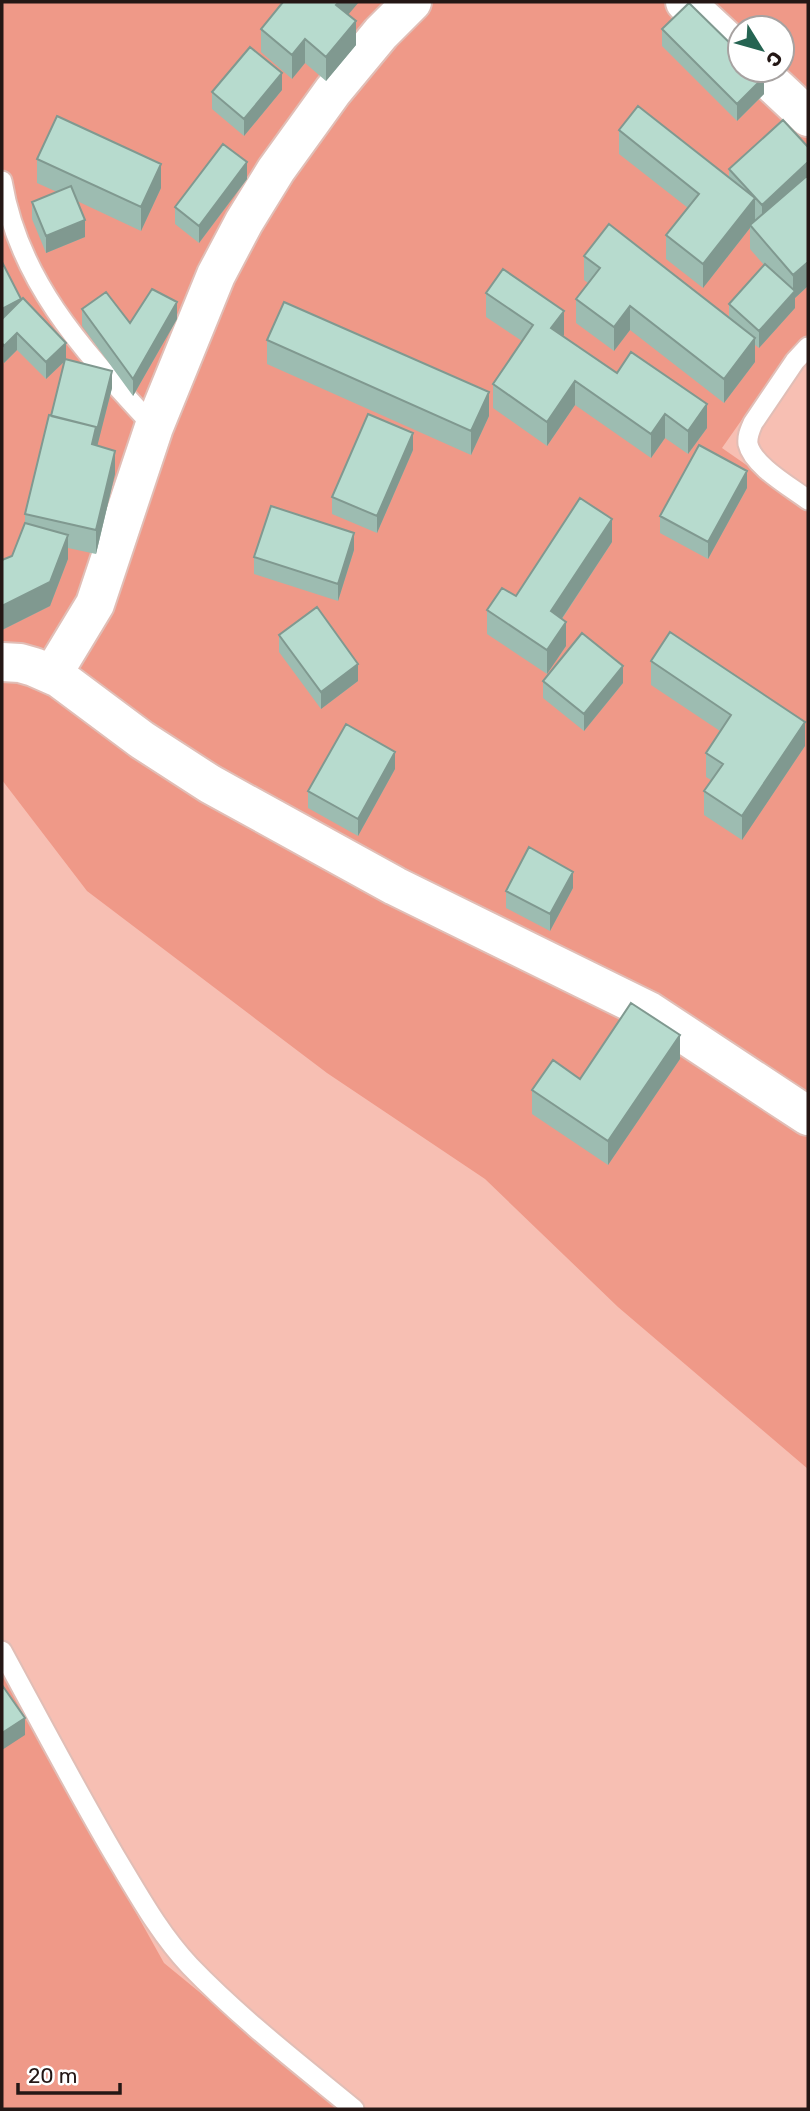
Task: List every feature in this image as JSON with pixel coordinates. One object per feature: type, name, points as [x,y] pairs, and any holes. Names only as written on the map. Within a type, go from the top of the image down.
[{"type":"street","points":[[52,675],[95,604],[154,428],[216,275],[244,222],[276,170],[333,91],[381,33],[412,2]]},
{"type":"street","points":[[685,2],[726,40]]},
{"type":"street","points":[[773,84],[808,117]]},
{"type":"street","points":[[2,662],[20,663],[67,683],[142,740],[211,783],[394,886],[649,1011],[808,1116]]},
{"type":"lane","points":[[2,181],[21,250],[43,292],[76,341],[154,428]]},
{"type":"lane","points":[[808,347],[777,386],[748,433],[748,443],[764,467],[808,500]]},
{"type":"lane","points":[[2,1651],[80,1796],[150,1916],[189,1965],[257,2029],[354,2109]]},
{"type":"shaded area","points":[[2,2],[808,2],[808,2109],[2,2109]]},
{"type":"shaded area","points":[[2,2],[808,2],[808,335],[785,358],[722,448],[808,508],[808,1469],[618,1307],[485,1179],[327,1073],[87,891],[2,780]]},
{"type":"shaded area","points":[[2,1651],[68,1791],[164,1963],[338,2109],[2,2109]]},
{"type":"building","points":[[283,2],[339,2],[336,5],[356,21],[326,57],[305,39],[292,55],[261,29]]},
{"type":"building","points":[[689,3],[726,39],[726,84],[757,84],[737,104],[662,29]]},
{"type":"building","points":[[250,47],[282,73],[244,119],[212,92]]},
{"type":"building","points":[[638,106],[755,198],[703,264],[666,235],[699,194],[619,130]]},
{"type":"building","points":[[57,116],[161,164],[141,207],[37,159]]},
{"type":"building","points":[[783,120],[808,147],[808,162],[762,205],[729,169]]},
{"type":"building","points":[[223,144],[247,162],[199,226],[175,207]]},
{"type":"building","points":[[808,175],[808,262],[793,275],[750,225]]},
{"type":"building","points":[[71,186],[85,220],[46,236],[32,202]]},
{"type":"building","points":[[609,224],[755,338],[724,379],[630,306],[614,327],[576,299],[600,268],[584,256]]},
{"type":"building","points":[[2,262],[21,299],[2,309]]},
{"type":"building","points":[[765,264],[795,291],[759,331],[729,304]]},
{"type":"building","points":[[503,269],[564,311],[551,328],[617,373],[631,352],[707,404],[688,431],[665,414],[651,434],[575,381],[547,422],[493,384],[533,325],[486,293]]},
{"type":"building","points":[[152,289],[177,302],[133,379],[82,309],[106,292],[130,323]]},
{"type":"building","points":[[23,298],[66,343],[46,362],[17,333],[4,346],[2,343],[2,319]]},
{"type":"building","points":[[284,302],[489,392],[471,431],[267,340]]},
{"type":"building","points":[[65,359],[112,371],[96,434],[96,427],[51,416]]},
{"type":"building","points":[[368,414],[413,433],[377,516],[332,497]]},
{"type":"building","points":[[49,415],[96,427],[92,444],[115,451],[96,530],[25,514]]},
{"type":"building","points":[[699,445],[747,471],[708,542],[660,516]]},
{"type":"building","points":[[580,498],[612,519],[551,611],[566,622],[547,650],[487,610],[502,588],[516,596]]},
{"type":"building","points":[[271,506],[354,533],[338,584],[254,557]]},
{"type":"building","points":[[25,523],[68,535],[50,582],[2,606],[2,560],[12,556]]},
{"type":"building","points":[[317,607],[358,664],[321,692],[279,635]]},
{"type":"building","points":[[670,632],[805,722],[742,816],[704,791],[723,764],[706,753],[731,715],[651,661]]},
{"type":"building","points":[[582,633],[623,666],[584,714],[543,681]]},
{"type":"building","points":[[346,724],[395,752],[358,819],[308,791]]},
{"type":"building","points":[[529,847],[573,872],[550,914],[506,891]]},
{"type":"building","points":[[631,1003],[680,1035],[608,1141],[532,1090],[553,1060],[580,1079]]},
{"type":"building","points":[[2,1685],[25,1718],[2,1733]]}]
